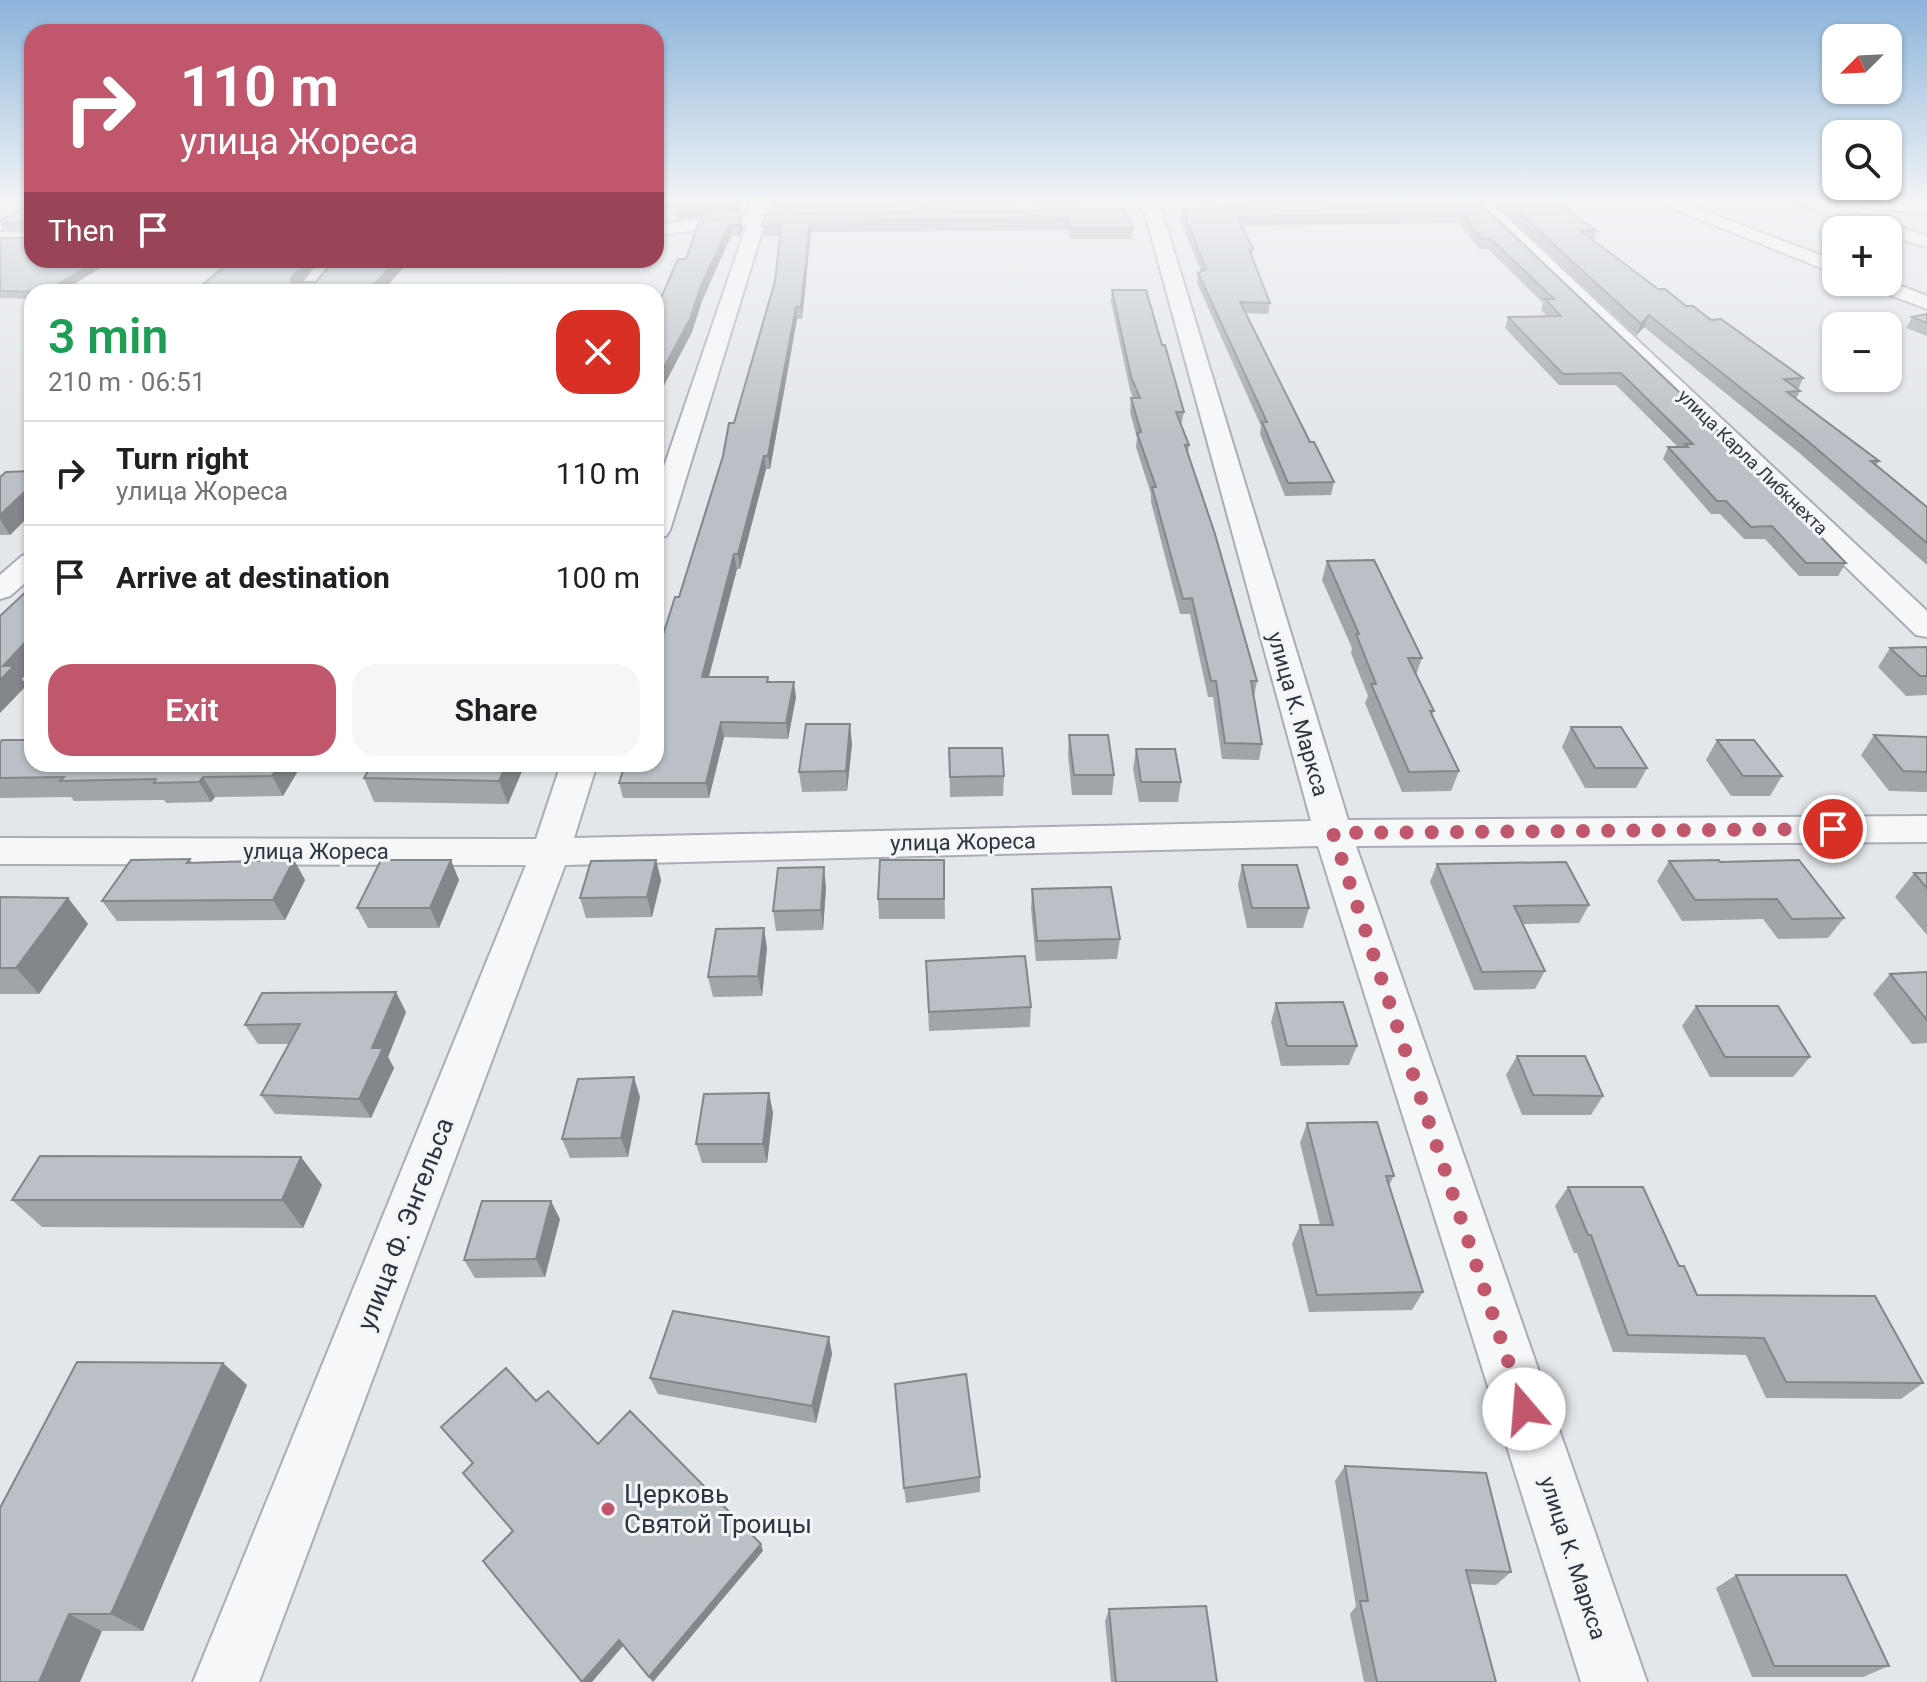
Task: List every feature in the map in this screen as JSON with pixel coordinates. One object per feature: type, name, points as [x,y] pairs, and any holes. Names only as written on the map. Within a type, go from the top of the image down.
[{"type":"street","points":[[664,505],[736,278]]},
{"type":"street","name":"улица К. Маркса","points":[[1167,278],[1333,833],[1614,1682]]},
{"type":"street","name":"улица Карла Либкнехта","points":[[1549,278],[1927,628]]},
{"type":"street","points":[[1902,293],[1927,303]]},
{"type":"street","points":[[0,590],[24,569]]},
{"type":"street","name":"улица Ф. Энгельса","points":[[226,1682],[551,852],[576,772]]},
{"type":"street","name":"улица Жореса","points":[[0,851],[551,852],[1333,833],[1927,829]]},
{"type":"building","points":[[0,278],[67,278],[58,284],[24,284],[24,292],[0,291]]},
{"type":"building","points":[[210,278],[291,278],[291,282],[316,282],[319,278],[380,278],[375,284],[204,284]]},
{"type":"building","points":[[669,278],[704,278],[690,319],[664,367],[664,291]]},
{"type":"building","points":[[775,278],[804,278],[801,307],[796,307],[768,456],[764,456],[738,554],[734,554],[702,677],[768,677],[767,682],[794,682],[786,723],[721,722],[706,783],[619,783],[622,772],[664,772],[664,632],[675,597],[679,597],[723,456],[729,423],[734,423]]},
{"type":"building","points":[[1201,278],[1260,278],[1270,303],[1240,302],[1310,442],[1314,442],[1334,482],[1288,483],[1262,422],[1267,422]]},
{"type":"building","points":[[1532,278],[1560,278],[1696,408],[1846,563],[1806,563],[1772,526],[1751,527],[1726,501],[1717,501],[1668,447],[1693,444],[1621,373],[1563,374],[1508,317],[1561,316],[1545,299],[1554,299]]},
{"type":"building","points":[[1591,278],[1644,278],[1658,289],[1665,289],[1686,306],[1693,306],[1711,320],[1721,319],[1803,378],[1784,379],[1800,391],[1787,392],[1879,461],[1871,461],[1927,507],[1927,543],[1804,438],[1649,315],[1641,324]]},
{"type":"building","points":[[1112,290],[1146,290],[1162,345],[1165,345],[1184,412],[1176,412],[1189,445],[1185,445],[1215,534],[1257,681],[1251,681],[1262,744],[1225,743],[1216,681],[1211,681],[1192,598],[1183,599],[1152,487],[1156,487],[1137,433],[1141,432],[1131,398],[1140,398],[1131,377]]},
{"type":"building","points":[[1927,314],[1927,323],[1912,317]]},
{"type":"building","points":[[24,471],[24,492],[0,515],[0,477],[6,472]]},
{"type":"building","points":[[1374,560],[1422,658],[1408,658],[1459,771],[1409,772],[1371,684],[1376,684],[1356,634],[1359,634],[1327,561]]},
{"type":"building","points":[[24,594],[24,644],[3,666],[14,666],[0,680],[0,616]]},
{"type":"building","points":[[1927,647],[1927,676],[1920,676],[1890,648]]},
{"type":"building","points":[[806,724],[850,724],[846,771],[799,772]]},
{"type":"building","points":[[1571,727],[1621,727],[1647,768],[1595,768]]},
{"type":"building","points":[[1069,735],[1108,735],[1114,775],[1074,775]]},
{"type":"building","points":[[1874,735],[1927,737],[1927,772],[1903,771]]},
{"type":"building","points":[[2,740],[24,740],[24,772],[275,772],[272,776],[203,777],[199,782],[154,783],[156,779],[60,781],[64,777],[0,778]]},
{"type":"building","points":[[1717,740],[1754,740],[1782,776],[1743,776]]},
{"type":"building","points":[[949,748],[1002,748],[1004,776],[950,777]]},
{"type":"building","points":[[1136,749],[1175,749],[1181,782],[1141,782]]},
{"type":"building","points":[[367,772],[503,772],[499,781],[364,778]]},
{"type":"building","points":[[190,859],[187,863],[294,860],[273,900],[102,901],[131,860]]},
{"type":"building","points":[[381,860],[451,860],[430,908],[357,908]]},
{"type":"building","points":[[656,860],[647,897],[580,898],[591,861]]},
{"type":"building","points":[[880,860],[944,860],[944,899],[878,899]]},
{"type":"building","points":[[1799,860],[1844,918],[1792,919],[1777,899],[1695,900],[1669,861]]},
{"type":"building","points":[[1566,862],[1589,905],[1514,906],[1545,971],[1482,972],[1437,864]]},
{"type":"building","points":[[1242,865],[1297,865],[1309,908],[1252,908]]},
{"type":"building","points":[[824,867],[821,910],[773,911],[778,868]]},
{"type":"building","points":[[1914,873],[1927,873],[1927,888]]},
{"type":"building","points":[[1111,887],[1120,939],[1037,941],[1032,889]]},
{"type":"building","points":[[0,897],[68,898],[16,968],[0,968]]},
{"type":"building","points":[[764,928],[758,976],[708,977],[716,929]]},
{"type":"building","points":[[1025,956],[1031,1007],[929,1012],[926,961]]},
{"type":"building","points":[[1927,972],[1927,1020],[1890,974]]},
{"type":"building","points":[[396,992],[372,1048],[383,1048],[359,1099],[261,1095],[300,1024],[245,1025],[262,993]]},
{"type":"building","points":[[1343,1002],[1357,1046],[1287,1046],[1276,1003]]},
{"type":"building","points":[[1696,1006],[1778,1006],[1810,1057],[1725,1057]]},
{"type":"building","points":[[1517,1056],[1585,1056],[1603,1096],[1533,1095]]},
{"type":"building","points":[[634,1077],[621,1138],[562,1139],[578,1079]]},
{"type":"building","points":[[769,1093],[763,1144],[696,1144],[704,1094]]},
{"type":"building","points":[[1377,1122],[1394,1176],[1386,1176],[1423,1292],[1317,1295],[1300,1225],[1333,1225],[1307,1123]]},
{"type":"building","points":[[40,1156],[301,1157],[282,1200],[12,1200]]},
{"type":"building","points":[[1568,1187],[1643,1187],[1679,1266],[1684,1266],[1697,1295],[1875,1296],[1923,1383],[1786,1382],[1764,1338],[1628,1335],[1591,1235],[1588,1235]]},
{"type":"building","points":[[482,1201],[551,1201],[536,1259],[464,1260]]},
{"type":"building","points":[[673,1311],[829,1337],[812,1406],[650,1378]]},
{"type":"building","points":[[77,1362],[223,1363],[111,1614],[69,1614],[39,1682],[0,1682],[0,1508]]},
{"type":"building","name":"Церковь Святой Троицы","points":[[506,1368],[536,1401],[548,1391],[598,1444],[630,1411],[761,1544],[649,1677],[619,1640],[582,1682],[483,1561],[513,1531],[463,1473],[473,1463],[441,1427]]},
{"type":"building","points":[[966,1374],[980,1477],[904,1488],[895,1384]]},
{"type":"building","points":[[1345,1466],[1486,1473],[1511,1572],[1466,1570],[1496,1682],[1377,1682],[1360,1601],[1368,1601]]},
{"type":"building","points":[[1736,1575],[1846,1575],[1889,1666],[1774,1666]]},
{"type":"building","points":[[1206,1606],[1217,1682],[1116,1682],[1109,1609]]},
{"type":"place","name":"Церковь Святой Троицы","points":[[608,1509]]},
{"type":"route","points":[[1524,1409],[1333,833],[1833,829]]}]
